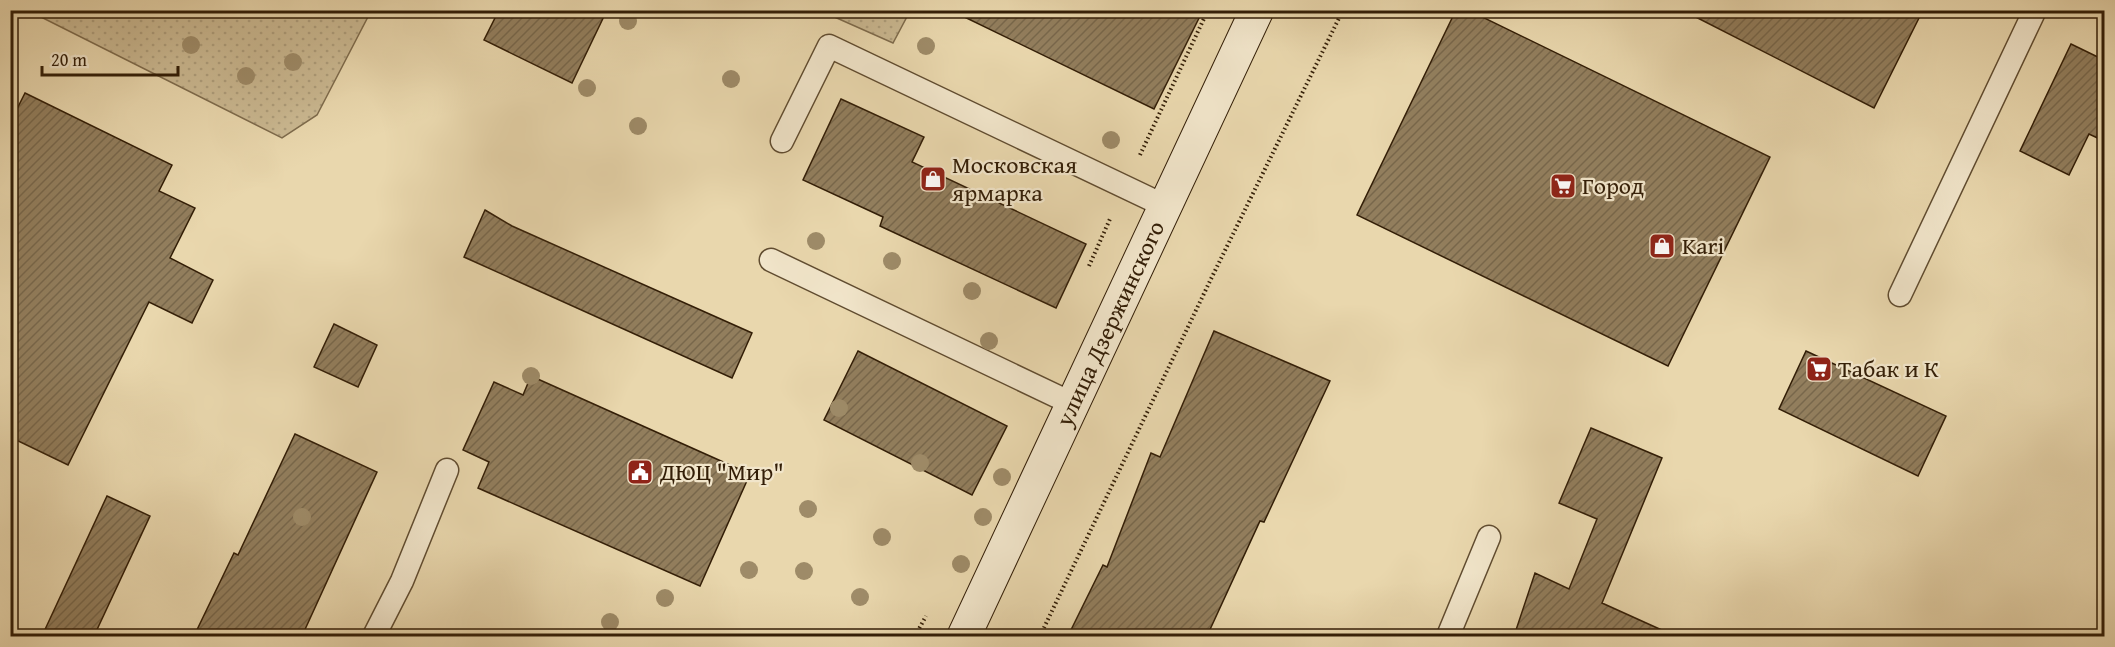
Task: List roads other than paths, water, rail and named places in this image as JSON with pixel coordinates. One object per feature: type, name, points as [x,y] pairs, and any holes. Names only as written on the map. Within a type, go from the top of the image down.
[{"type":"main road","name":"улица Дзержинского","points":[[964,636],[1257,10]]},
{"type":"lane","points":[[1900,295],[2035,10]]},
{"type":"lane","points":[[782,141],[829,46],[1165,206]]},
{"type":"lane","points":[[771,261],[1073,404]]},
{"type":"lane","points":[[374,636],[402,581],[447,470]]},
{"type":"lane","points":[[1448,636],[1489,537]]},
{"type":"place","name":"Московская ярмарка","points":[[933,179]]},
{"type":"place","name":"Город","points":[[1563,186]]},
{"type":"place","name":"Kari","points":[[1662,246]]},
{"type":"place","name":"Табак и К","points":[[1819,369]]},
{"type":"place","name":"ДЮЦ \"Мир\"","points":[[640,472]]}]
